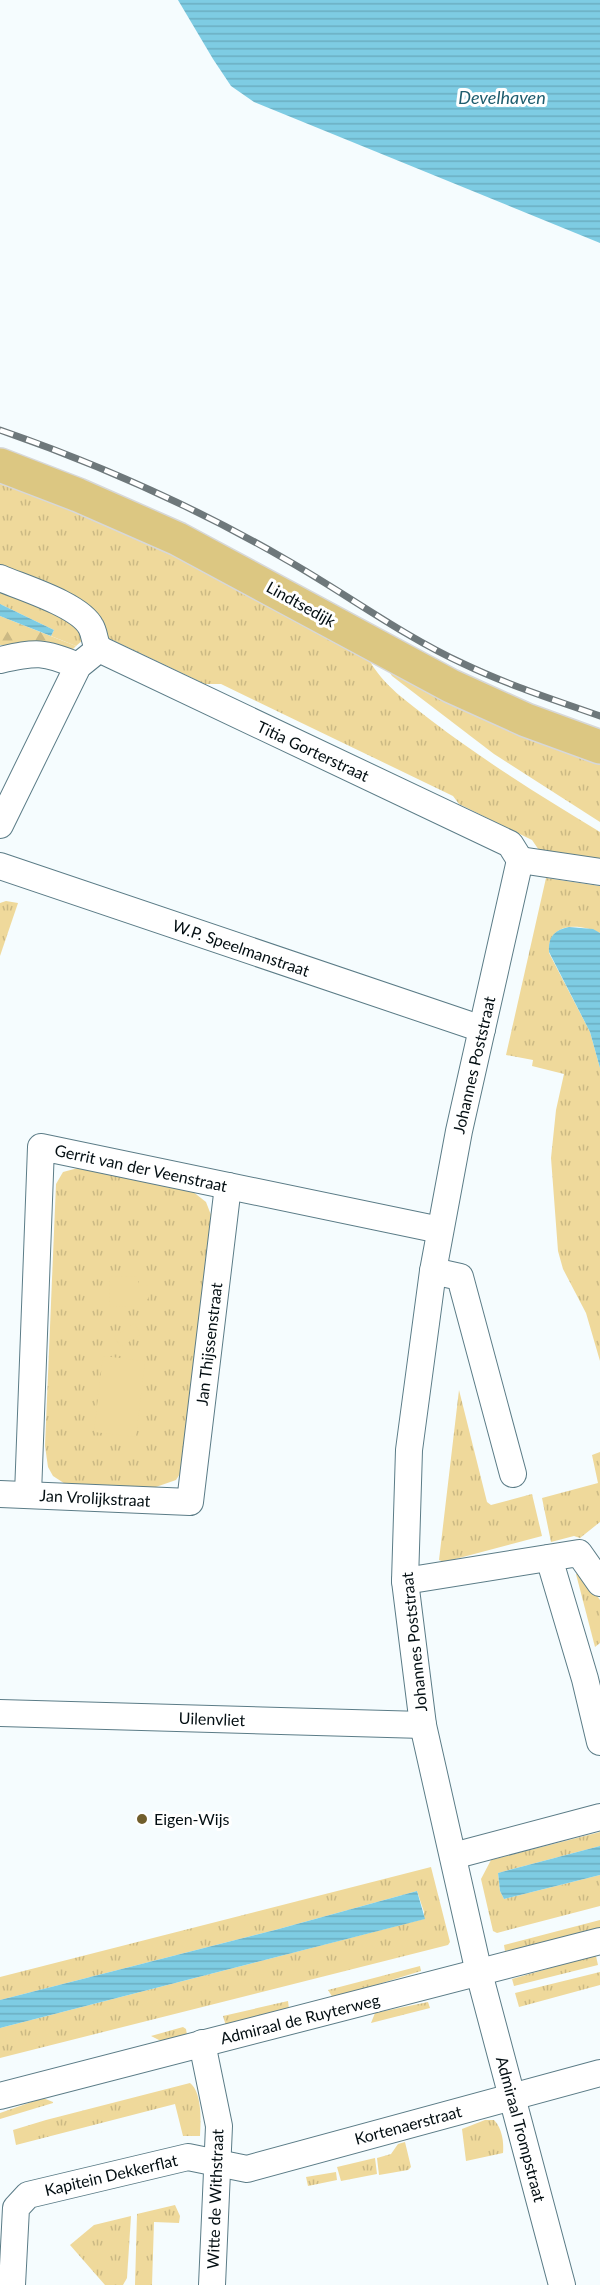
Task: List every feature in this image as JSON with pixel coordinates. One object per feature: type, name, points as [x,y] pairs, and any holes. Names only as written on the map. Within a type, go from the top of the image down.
[{"type":"main road","name":"Lindtsedijk","points":[[0,465],[78,495],[178,539],[451,686],[526,720],[600,747]]},
{"type":"street","points":[[0,579],[73,608],[91,626],[94,641],[99,649],[78,666],[0,825]]},
{"type":"street","name":"Titia Gorterstraat","points":[[99,649],[510,844],[520,860]]},
{"type":"street","points":[[0,660],[32,653],[47,654],[78,666]]},
{"type":"street","points":[[520,860],[600,872]]},
{"type":"street","name":"Johannes Poststraat","points":[[479,1972],[423,1725],[405,1581],[409,1450],[440,1230],[520,860]]},
{"type":"street","name":"W.P. Speelmanstraat","points":[[0,866],[482,1029]]},
{"type":"street","name":"Gerrit van der Veenstraat","points":[[28,1494],[41,1147],[440,1230]]},
{"type":"street","name":"Jan Thijssenstraat","points":[[190,1502],[228,1186]]},
{"type":"street","points":[[433,1271],[460,1276],[513,1474]]},
{"type":"street","name":"Jan Vrolijkstraat","points":[[0,1494],[190,1502]]},
{"type":"street","points":[[405,1581],[579,1553],[600,1583]]},
{"type":"street","points":[[549,1558],[595,1679],[600,1742]]},
{"type":"street","name":"Uilenvliet","points":[[0,1713],[423,1725]]},
{"type":"street","points":[[453,1856],[600,1817]]},
{"type":"street","name":"Admiraal de Ruyterweg","points":[[0,2096],[600,1941]]},
{"type":"street","name":"Admiraal Trompstraat","points":[[479,1972],[561,2285]]},
{"type":"street","name":"Witte de Withstraat","points":[[202,2043],[219,2126],[212,2285]]},
{"type":"street","name":"Kortenaerstraat","points":[[217,2161],[247,2169],[600,2073]]},
{"type":"street","name":"Kapitein Dekkerflat","points":[[12,2285],[16,2208],[28,2195],[188,2157],[217,2161]]},
{"type":"green space","points":[[0,478],[139,534],[368,658],[389,685],[432,721],[514,779],[600,832],[600,866],[541,853],[532,840],[459,804],[453,796],[221,684],[205,684],[106,637],[100,619],[89,605],[0,566]]},
{"type":"green space","points":[[0,585],[70,613],[84,639],[76,646],[51,636],[54,630],[0,604]]},
{"type":"green space","points":[[0,616],[76,646],[68,654],[53,647],[0,645]]},
{"type":"green space","points":[[391,671],[600,761],[600,822],[494,754],[392,676]]},
{"type":"green space","points":[[546,878],[600,886],[600,933],[574,927],[559,930],[553,935],[549,953],[590,1032],[600,1068],[600,1361],[586,1313],[563,1269],[558,1251],[551,1158],[556,1110],[564,1074],[532,1066],[533,1060],[506,1055]]},
{"type":"green space","points":[[6,901],[18,903],[0,956],[0,903]]},
{"type":"green space","points":[[78,1168],[192,1191],[206,1202],[211,1215],[185,1466],[176,1480],[153,1488],[70,1487],[53,1476],[48,1467],[45,1446],[56,1184],[63,1172]]},
{"type":"green space","points":[[110,1276],[138,1277],[138,1285],[148,1286],[148,1299],[138,1298],[138,1306],[109,1307]]},
{"type":"green space","points":[[134,1323],[141,1334],[121,1347],[114,1337]]},
{"type":"green space","points":[[103,1356],[145,1361],[136,1437],[94,1432]]},
{"type":"green space","points":[[459,1390],[487,1502],[491,1505],[532,1494],[542,1536],[444,1562],[439,1560]]},
{"type":"green space","points":[[600,1452],[600,1522],[580,1538],[574,1536],[551,1542],[542,1498],[598,1483],[592,1455]]},
{"type":"green space","points":[[581,1573],[600,1600],[600,1643],[595,1647],[576,1574]]},
{"type":"green space","points":[[600,1832],[600,1846],[498,1873],[500,1891],[504,1899],[600,1875],[600,1906],[497,1933],[493,1931],[481,1879],[491,1860]]},
{"type":"green space","points":[[431,1867],[450,1942],[448,1945],[0,2058],[0,2028],[424,1919],[424,1912],[417,1891],[275,1930],[0,2000],[0,1977]]},
{"type":"green space","points":[[600,1920],[600,1931],[505,1951],[504,1945]]},
{"type":"green space","points":[[596,1956],[598,1965],[514,1986],[512,1979]]},
{"type":"green space","points":[[420,1966],[421,1971],[333,1998],[328,1990]]},
{"type":"green space","points":[[600,1972],[600,1985],[519,2007],[515,1993]]},
{"type":"green space","points":[[288,2001],[289,2009],[226,2026],[223,2016]]},
{"type":"green space","points":[[428,2002],[430,2008],[371,2023],[375,2013]]},
{"type":"green space","points":[[183,2027],[187,2035],[163,2042],[151,2036]]},
{"type":"green space","points":[[190,2083],[199,2100],[200,2136],[183,2136],[175,2104],[16,2145],[13,2130]]},
{"type":"green space","points":[[43,2098],[53,2103],[0,2119],[0,2113]]},
{"type":"green space","points":[[485,2120],[494,2120],[499,2127],[503,2140],[503,2153],[466,2161],[462,2129]]},
{"type":"green space","points":[[405,2142],[411,2167],[408,2170],[379,2175],[377,2158],[391,2154],[398,2144]]},
{"type":"green space","points":[[375,2158],[377,2174],[341,2181],[337,2167]]},
{"type":"green space","points":[[336,2172],[337,2180],[308,2186],[306,2177]]},
{"type":"green space","points":[[175,2205],[180,2216],[179,2223],[154,2222],[152,2285],[135,2285],[137,2214]]},
{"type":"green space","points":[[131,2216],[127,2278],[123,2285],[105,2285],[70,2245],[94,2225]]},
{"type":"water","name":"Develhaven","points":[[178,0],[600,0],[600,243],[254,102],[231,86]]},
{"type":"water","points":[[0,604],[54,630],[51,636],[0,616]]},
{"type":"water","points":[[569,927],[593,929],[600,933],[600,1068],[590,1032],[549,952],[553,935]]},
{"type":"water","points":[[600,1846],[600,1875],[504,1899],[500,1891],[498,1873]]},
{"type":"water","points":[[417,1891],[425,1919],[0,2028],[0,2000],[275,1930]]},
{"type":"railway","points":[[0,430],[110,472],[181,504],[251,540],[395,627],[464,664],[600,716]]},
{"type":"place","name":"Eigen-Wijs","points":[[142,1819]]}]
